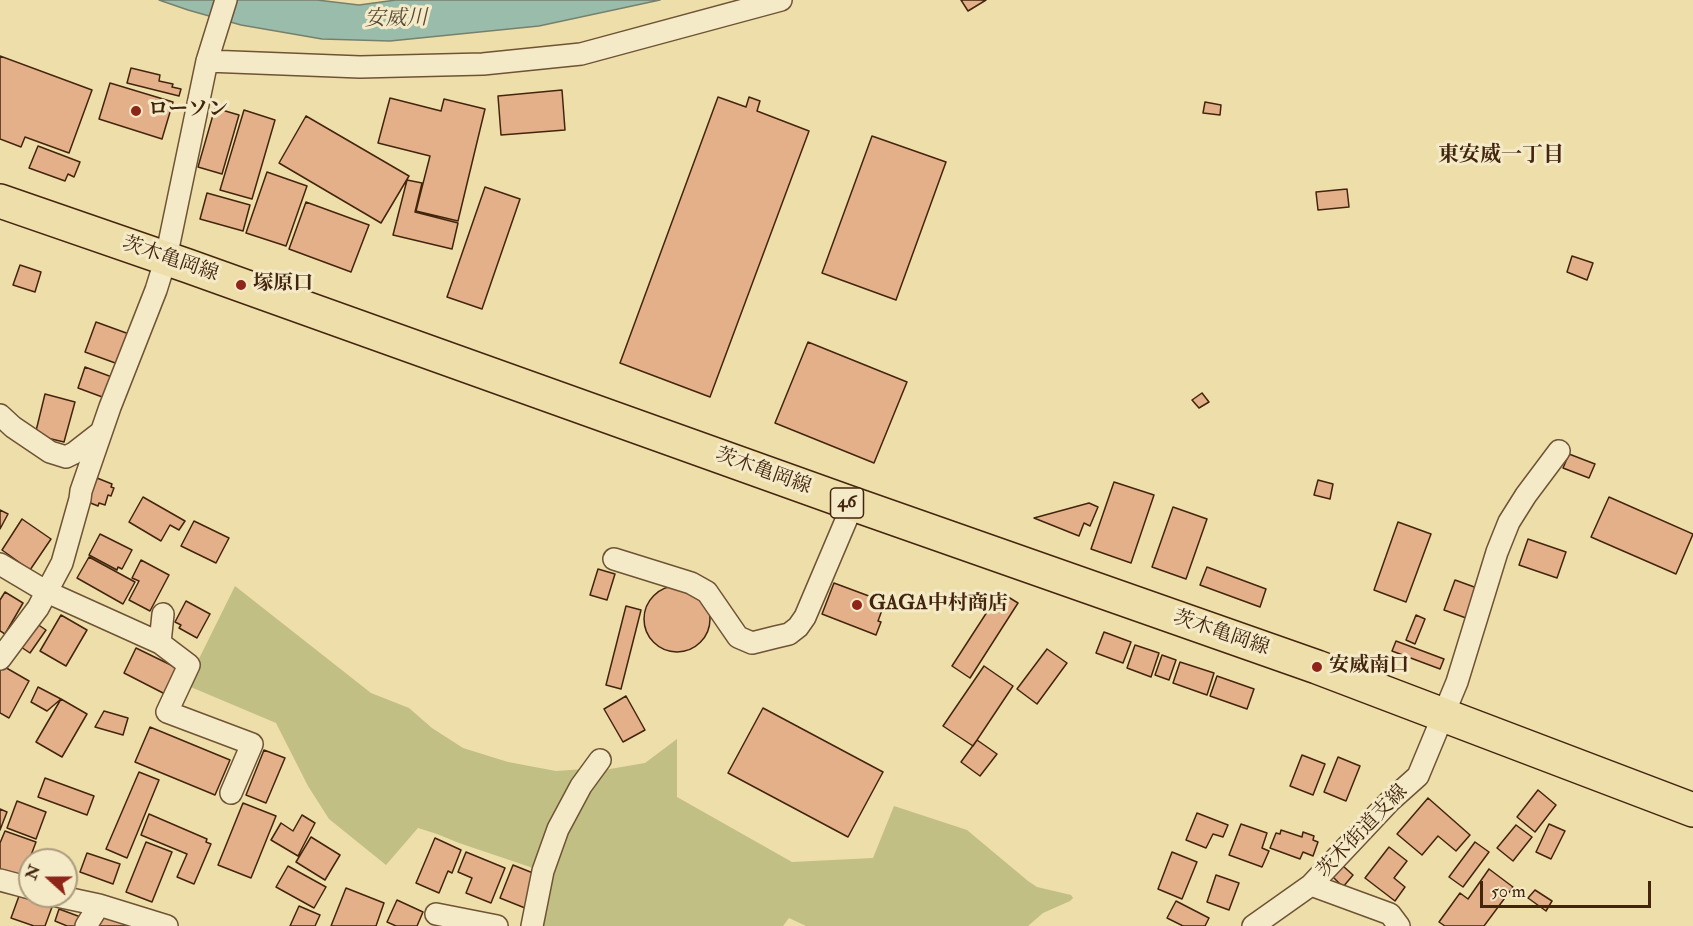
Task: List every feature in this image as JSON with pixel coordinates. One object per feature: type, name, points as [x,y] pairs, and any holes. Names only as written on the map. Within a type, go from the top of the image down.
[{"type":"main road","name":"茨木亀岡線","points":[[0,201],[1317,668],[1693,810]]},
{"type":"street","points":[[0,659],[38,608],[62,563],[81,490],[110,407],[156,290],[166,258],[207,61],[226,0]]},
{"type":"street","points":[[207,61],[360,67],[483,64],[581,54],[781,0]]},
{"type":"street","points":[[0,415],[13,427],[50,452],[66,457],[101,432]]},
{"type":"street","name":"茨木街道支線","points":[[1253,926],[1311,885],[1390,801],[1418,776],[1457,682],[1497,552],[1509,522],[1559,451]]},
{"type":"street","points":[[614,559],[691,583],[707,592],[738,637],[752,642],[776,638],[789,634],[806,617],[853,504]]},
{"type":"street","points":[[0,564],[47,592],[160,643],[189,665],[167,712],[252,744],[231,793]]},
{"type":"street","points":[[160,643],[163,614]]},
{"type":"street","points":[[532,926],[543,871],[558,829],[581,786],[600,760]]},
{"type":"street","points":[[0,880],[18,885]]},
{"type":"street","points":[[1311,885],[1390,914],[1399,926]]},
{"type":"street","points":[[78,900],[167,926]]},
{"type":"street","points":[[86,926],[99,905]]},
{"type":"street","points":[[436,914],[498,926]]},
{"type":"shaded area","points":[[235,586],[371,693],[409,708],[432,728],[463,748],[508,762],[556,771],[585,769],[539,870],[418,828],[386,865],[329,819],[308,786],[276,723],[186,685]]},
{"type":"shaded area","points":[[677,739],[677,797],[792,862],[873,858],[894,806],[967,830],[1037,887],[1071,895],[1073,898],[1043,913],[1028,926],[806,926],[789,918],[783,926],[543,926],[541,916],[562,833],[598,771],[645,763]]},
{"type":"water","name":"安威川","points":[[159,0],[317,0],[359,5],[396,0],[660,0],[539,26],[390,41],[322,39],[241,25]]},
{"type":"building","points":[[961,0],[986,0],[968,11]]},
{"type":"building","points":[[0,56],[92,90],[69,153],[25,137],[21,147],[0,139]]},
{"type":"building","points":[[131,68],[160,75],[159,81],[173,84],[172,87],[181,89],[179,96],[127,83]]},
{"type":"building","name":"ローソン","points":[[110,83],[173,102],[162,139],[99,119]]},
{"type":"building","points":[[562,90],[565,130],[501,135],[498,96]]},
{"type":"building","points":[[718,97],[746,107],[749,97],[760,101],[757,111],[809,131],[710,397],[620,363]]},
{"type":"building","points":[[390,98],[441,111],[444,99],[485,109],[458,221],[416,211],[430,156],[378,143]]},
{"type":"building","points":[[1205,102],[1221,105],[1220,115],[1203,113]]},
{"type":"building","points":[[215,108],[239,115],[222,174],[198,167]]},
{"type":"building","points":[[244,110],[275,120],[252,199],[220,190]]},
{"type":"building","points":[[306,116],[409,176],[381,223],[279,163]]},
{"type":"building","points":[[872,136],[946,162],[896,300],[822,273]]},
{"type":"building","points":[[38,146],[80,162],[74,177],[68,174],[65,181],[29,168]]},
{"type":"building","points":[[267,172],[307,186],[286,246],[246,233]]},
{"type":"building","points":[[407,180],[422,183],[415,212],[458,223],[452,249],[393,235]]},
{"type":"building","points":[[485,187],[520,199],[482,309],[447,297]]},
{"type":"building","points":[[1347,189],[1349,207],[1318,210],[1316,192]]},
{"type":"building","points":[[207,193],[250,205],[243,231],[200,219]]},
{"type":"building","points":[[306,202],[369,225],[351,272],[289,249]]},
{"type":"building","points":[[1572,256],[1593,263],[1587,280],[1567,272]]},
{"type":"building","points":[[20,265],[41,272],[35,292],[13,285]]},
{"type":"building","points":[[96,322],[129,334],[118,364],[85,352]]},
{"type":"building","points":[[808,342],[907,382],[874,463],[775,423]]},
{"type":"building","points":[[85,367],[112,377],[105,398],[78,388]]},
{"type":"building","points":[[1202,393],[1209,402],[1199,408],[1192,400]]},
{"type":"building","points":[[45,394],[75,402],[64,442],[35,435]]},
{"type":"building","points":[[1569,454],[1595,464],[1589,478],[1563,468]]},
{"type":"building","points":[[97,478],[112,484],[111,487],[114,488],[111,496],[108,495],[105,505],[99,503],[98,506],[88,502]]},
{"type":"building","points":[[1318,480],[1333,484],[1330,499],[1314,495]]},
{"type":"building","points":[[1114,482],[1154,495],[1131,563],[1091,549]]},
{"type":"building","points":[[143,497],[185,521],[179,530],[170,525],[161,541],[129,522]]},
{"type":"building","points":[[1609,497],[1693,534],[1676,574],[1591,537]]},
{"type":"building","points":[[1089,503],[1098,507],[1090,526],[1084,523],[1079,536],[1034,518]]},
{"type":"building","points":[[1173,507],[1207,519],[1186,579],[1152,567]]},
{"type":"building","points":[[0,510],[8,514],[0,529]]},
{"type":"building","points":[[22,519],[51,539],[30,570],[2,550]]},
{"type":"building","points":[[194,521],[229,538],[216,563],[181,546]]},
{"type":"building","points":[[1398,522],[1431,534],[1406,602],[1374,590]]},
{"type":"building","points":[[100,534],[132,550],[122,569],[118,567],[117,570],[89,555]]},
{"type":"building","points":[[1528,539],[1566,552],[1557,578],[1519,565]]},
{"type":"building","points":[[89,557],[135,582],[123,604],[77,578]]},
{"type":"building","points":[[141,560],[169,575],[150,611],[129,600],[139,581],[132,578]]},
{"type":"building","points":[[1207,567],[1266,589],[1260,607],[1200,585]]},
{"type":"building","points":[[598,569],[615,574],[607,600],[590,595]]},
{"type":"building","points":[[1455,580],[1477,588],[1466,618],[1444,610]]},
{"type":"building","points":[[834,583],[885,602],[876,635],[822,614]]},
{"type":"building","points":[[677,586],[689,589],[700,596],[707,607],[710,619],[707,631],[700,642],[689,649],[677,652],[665,649],[654,642],[647,631],[644,619],[647,607],[654,596],[665,589]]},
{"type":"building","points":[[5,592],[23,603],[5,634],[0,631],[0,600]]},
{"type":"building","points":[[1000,592],[1018,603],[970,678],[952,666]]},
{"type":"building","points":[[186,601],[210,614],[197,638],[179,628],[181,625],[175,622]]},
{"type":"building","points":[[626,606],[641,610],[621,689],[606,685]]},
{"type":"building","points":[[61,615],[87,630],[66,666],[40,651]]},
{"type":"building","points":[[1416,615],[1425,619],[1415,644],[1406,640]]},
{"type":"building","points":[[34,622],[46,630],[30,653],[18,645]]},
{"type":"building","points":[[1104,632],[1131,642],[1123,663],[1096,653]]},
{"type":"building","points":[[1396,641],[1444,659],[1440,669],[1392,651]]},
{"type":"building","points":[[1135,645],[1159,653],[1151,677],[1127,668]]},
{"type":"building","points":[[136,648],[177,668],[165,694],[124,673]]},
{"type":"building","points":[[1047,649],[1067,663],[1037,704],[1017,689]]},
{"type":"building","points":[[1162,655],[1176,660],[1169,680],[1155,675]]},
{"type":"building","points":[[1180,662],[1214,673],[1207,695],[1173,683]]},
{"type":"building","points":[[3,666],[29,681],[9,718],[0,713],[0,671]]},
{"type":"building","points":[[984,666],[1013,686],[973,746],[943,726]]},
{"type":"building","points":[[1217,676],[1254,689],[1247,709],[1210,696]]},
{"type":"building","points":[[38,687],[61,699],[47,711],[31,702]]},
{"type":"building","points":[[626,696],[645,730],[623,742],[604,709]]},
{"type":"building","points":[[61,699],[87,714],[62,757],[36,742]]},
{"type":"building","points":[[763,708],[883,772],[848,837],[728,773]]},
{"type":"building","points":[[104,711],[128,718],[123,735],[95,727]]},
{"type":"building","points":[[150,727],[230,760],[215,795],[135,762]]},
{"type":"building","points":[[977,740],[997,754],[980,776],[961,762]]},
{"type":"building","points":[[264,750],[285,758],[266,803],[246,795]]},
{"type":"building","points":[[1302,755],[1325,764],[1313,795],[1290,786]]},
{"type":"building","points":[[1338,757],[1360,766],[1346,801],[1324,792]]},
{"type":"building","points":[[139,772],[159,780],[127,858],[106,849]]},
{"type":"building","points":[[45,778],[94,796],[87,815],[38,797]]},
{"type":"building","points":[[1538,790],[1556,805],[1535,832],[1517,817]]},
{"type":"building","points":[[1428,798],[1470,835],[1456,851],[1438,836],[1422,855],[1397,834]]},
{"type":"building","points":[[17,801],[46,812],[36,839],[7,828]]},
{"type":"building","points":[[243,803],[276,816],[251,878],[218,865]]},
{"type":"building","points":[[0,809],[7,812],[0,830]]},
{"type":"building","points":[[1197,813],[1228,825],[1223,837],[1213,834],[1206,848],[1186,840]]},
{"type":"building","points":[[149,814],[207,839],[206,842],[211,844],[194,884],[177,877],[187,854],[141,835]]},
{"type":"building","points":[[302,815],[315,823],[298,856],[271,840],[281,823],[293,831]]},
{"type":"building","points":[[1241,824],[1267,833],[1262,848],[1269,851],[1262,867],[1229,855]]},
{"type":"building","points":[[1549,824],[1565,831],[1551,859],[1536,852]]},
{"type":"building","points":[[1516,825],[1532,837],[1513,861],[1497,848]]},
{"type":"building","points":[[1281,830],[1302,837],[1303,832],[1314,836],[1313,840],[1318,842],[1313,856],[1303,852],[1300,859],[1270,848],[1276,833],[1280,834]]},
{"type":"building","points":[[5,831],[36,842],[34,848],[18,848],[18,879],[0,872],[0,843]]},
{"type":"building","points":[[311,837],[340,855],[325,880],[296,862]]},
{"type":"building","points":[[435,838],[461,850],[452,873],[448,871],[439,893],[416,883]]},
{"type":"building","points":[[146,842],[172,852],[152,902],[126,892]]},
{"type":"building","points":[[1475,842],[1489,852],[1463,887],[1449,877]]},
{"type":"building","points":[[1389,847],[1407,861],[1394,878],[1405,887],[1395,901],[1365,878]]},
{"type":"building","points":[[466,852],[505,868],[491,903],[466,893],[472,878],[458,872]]},
{"type":"building","points":[[1172,852],[1197,862],[1182,899],[1158,889]]},
{"type":"building","points":[[87,853],[120,864],[113,884],[80,872]]},
{"type":"building","points":[[513,865],[538,875],[525,908],[500,898]]},
{"type":"building","points":[[288,866],[326,887],[314,908],[276,887]]},
{"type":"building","points":[[1343,866],[1353,875],[1343,887],[1333,877]]},
{"type":"building","points":[[1489,869],[1513,887],[1484,926],[1445,926],[1439,922],[1460,893],[1468,899]]},
{"type":"building","points":[[1216,875],[1239,883],[1229,910],[1207,902]]},
{"type":"building","points":[[346,888],[384,903],[376,926],[331,926]]},
{"type":"building","points":[[1535,890],[1552,901],[1546,911],[1528,898]]},
{"type":"building","points":[[18,899],[18,908],[52,908],[45,926],[34,926],[11,918]]},
{"type":"building","points":[[397,900],[423,912],[417,926],[396,926],[387,922]]},
{"type":"building","points":[[1176,901],[1209,918],[1205,926],[1183,926],[1167,918]]},
{"type":"building","points":[[299,906],[320,915],[315,926],[290,926]]},
{"type":"building","points":[[59,909],[86,919],[84,926],[67,926],[55,921]]},
{"type":"building","points":[[99,915],[135,926],[96,926]]},
{"type":"place","name":"ローソン","points":[[136,111]]},
{"type":"place","name":"塚原口","points":[[241,285]]},
{"type":"place","name":"GAGA中村商店","points":[[857,605]]},
{"type":"place","name":"安威南口","points":[[1317,667]]},
{"type":"district","name":"東安威一丁目","points":[[1501,156]]}]
